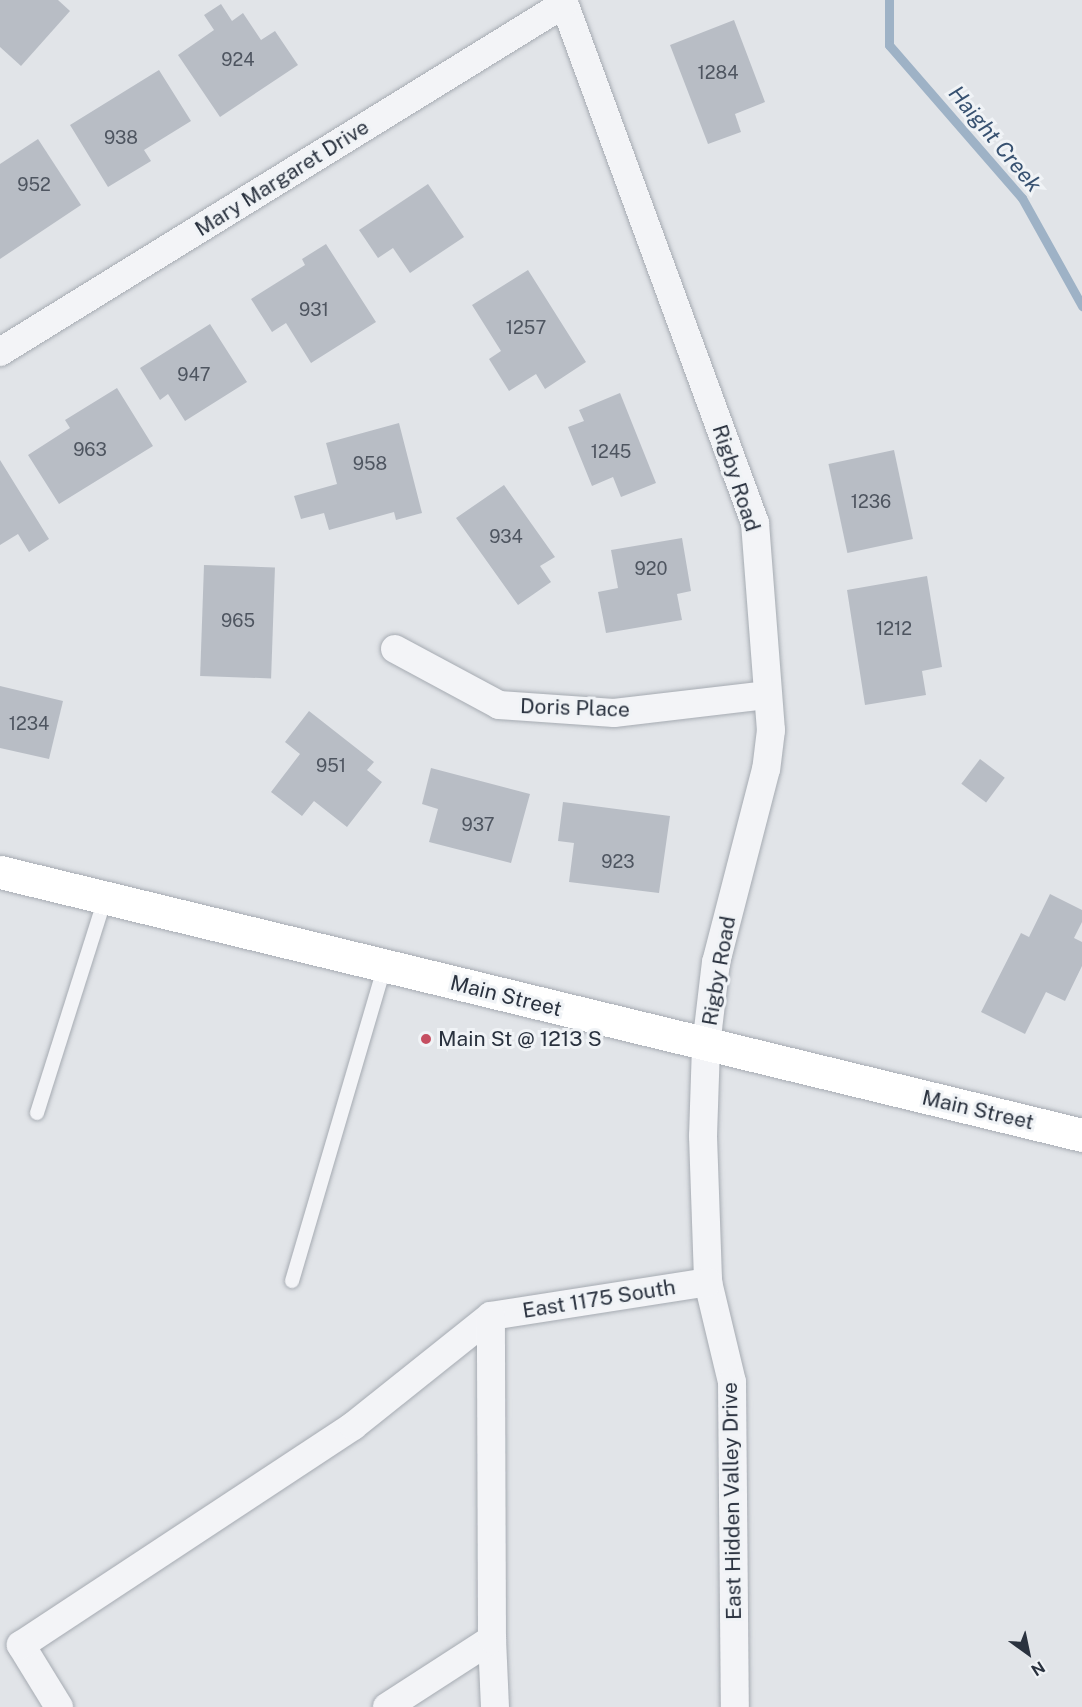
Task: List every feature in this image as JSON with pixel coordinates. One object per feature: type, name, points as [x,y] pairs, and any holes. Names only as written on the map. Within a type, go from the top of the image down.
[{"type":"main road","name":"Main Street","points":[[0,872],[706,1046],[1082,1135]]},
{"type":"street","name":"Mary Margaret Drive","points":[[0,352],[563,2]]},
{"type":"street","name":"Rigby Road","points":[[563,2],[755,523],[771,730],[766,770],[716,962],[706,1046]]},
{"type":"street","name":"Doris Place","points":[[395,649],[499,705],[614,713],[768,695]]},
{"type":"street","name":"East Hidden Valley Drive","points":[[706,1046],[703,1136],[708,1282],[732,1382],[735,1707]]},
{"type":"street","name":"East 1175 South","points":[[491,1316],[708,1282]]},
{"type":"street","points":[[491,1316],[492,1639],[495,1707]]},
{"type":"street","points":[[59,1707],[21,1645],[353,1426],[491,1316]]},
{"type":"street","points":[[387,1707],[492,1639]]},
{"type":"lane","points":[[37,1113],[105,899]]},
{"type":"lane","points":[[292,1281],[385,966]]},
{"type":"building","points":[[0,0],[58,0],[70,11],[21,66],[0,47]]},
{"type":"building","points":[[221,4],[232,21],[243,13],[261,40],[275,31],[298,65],[220,117],[178,55],[214,30],[204,15]]},
{"type":"building","points":[[734,20],[765,102],[735,114],[741,132],[708,144],[670,45]]},
{"type":"building","points":[[159,70],[191,121],[144,150],[151,161],[108,187],[70,125]]},
{"type":"building","points":[[38,139],[81,205],[0,259],[0,164]]},
{"type":"building","points":[[428,184],[464,237],[410,273],[393,248],[378,258],[359,230]]},
{"type":"building","points":[[326,244],[376,322],[311,363],[286,323],[272,332],[251,299],[305,265],[302,259]]},
{"type":"building","points":[[528,270],[586,362],[545,389],[536,374],[509,391],[489,359],[501,351],[472,305]]},
{"type":"building","points":[[210,324],[247,382],[185,421],[168,394],[160,400],[140,368]]},
{"type":"building","points":[[117,388],[153,446],[59,504],[28,455],[70,428],[65,420]]},
{"type":"building","points":[[620,393],[656,483],[621,497],[613,477],[592,486],[568,427],[584,421],[579,410]]},
{"type":"building","points":[[399,423],[422,513],[396,520],[394,512],[329,530],[324,513],[301,519],[294,496],[337,484],[326,443]]},
{"type":"building","points":[[894,450],[913,539],[847,553],[828,464]]},
{"type":"building","points":[[0,460],[49,539],[29,552],[18,534],[0,545]]},
{"type":"building","points":[[504,485],[555,557],[540,566],[551,582],[518,605],[456,518]]},
{"type":"building","points":[[682,538],[691,591],[677,594],[682,620],[606,633],[598,592],[618,588],[611,550]]},
{"type":"building","points":[[204,565],[275,567],[271,678],[200,676]]},
{"type":"building","points":[[927,576],[942,667],[922,671],[926,695],[865,705],[847,590]]},
{"type":"building","points":[[0,686],[63,701],[49,759],[0,748]]},
{"type":"building","points":[[309,711],[374,762],[367,770],[382,782],[347,827],[314,801],[302,816],[271,792],[300,754],[285,742]]},
{"type":"building","points":[[980,759],[1005,778],[986,802],[961,784]]},
{"type":"building","points":[[431,768],[530,794],[511,863],[429,842],[438,809],[422,804]]},
{"type":"building","points":[[563,802],[670,816],[659,893],[569,882],[574,843],[558,841]]},
{"type":"building","points":[[1050,894],[1082,910],[1082,922],[1074,938],[1082,942],[1082,966],[1065,1001],[1046,992],[1025,1034],[981,1012],[1021,933],[1029,937]]},
{"type":"waterway","name":"Haight Creek","points":[[889,0],[889,45],[1022,198],[1082,306]]},
{"type":"place","name":"Main St @ 1213 S","points":[[426,1039]]}]
